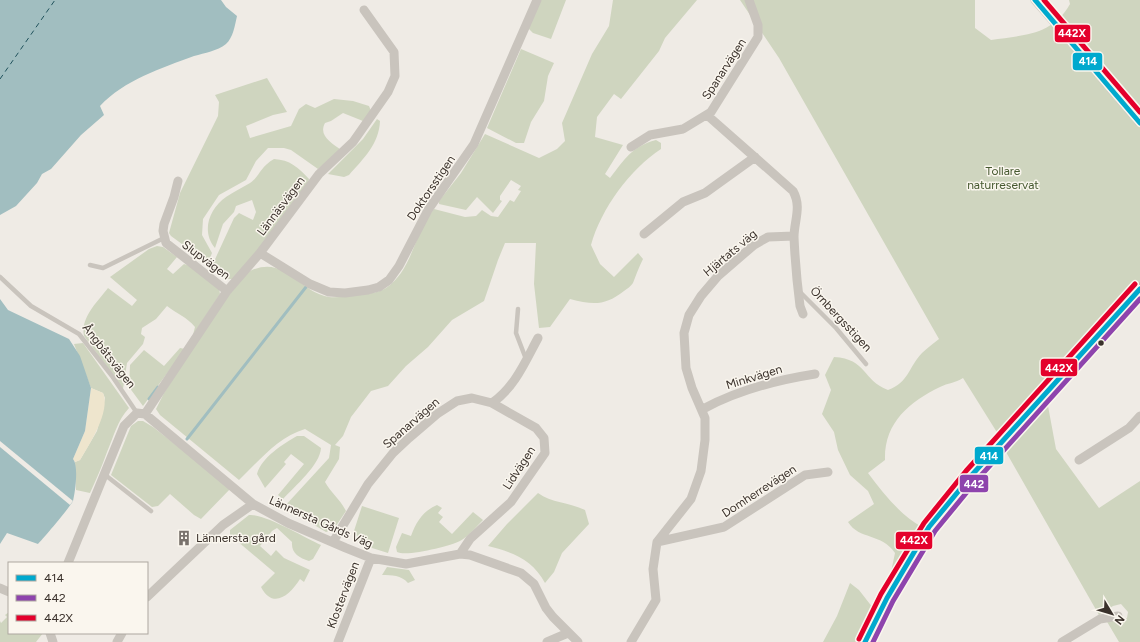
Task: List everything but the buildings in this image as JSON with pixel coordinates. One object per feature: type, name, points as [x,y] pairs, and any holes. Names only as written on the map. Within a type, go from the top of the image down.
[{"type":"street","name":"Doktorsstigen","points":[[260,253],[310,284],[329,292],[368,290],[378,287],[389,280],[399,266],[428,210],[474,144],[537,0]]},
{"type":"street","name":"Spanarvägen","points":[[631,146],[650,135],[682,128],[711,112],[758,37],[758,25],[749,0]]},
{"type":"street","points":[[1035,0],[1049,16]]},
{"type":"street","name":"Lännäsvägen","points":[[141,414],[227,291],[260,253],[319,174],[353,142],[392,84],[395,76],[394,52],[364,10]]},
{"type":"street","name":"Örnbergsstigen","points":[[707,115],[793,191],[796,196],[798,209],[794,236],[798,290],[800,306],[803,314]]},
{"type":"street","points":[[644,234],[683,202],[705,193],[755,157]]},
{"type":"street","points":[[164,238],[164,224],[178,181]]},
{"type":"street","name":"Hjärtats väg","points":[[657,542],[692,498],[701,471],[705,440],[705,418],[692,388],[686,368],[684,333],[689,315],[701,296],[718,276],[754,246],[768,237],[775,235],[794,236]]},
{"type":"street","name":"Slupvägen","points":[[164,238],[170,248],[227,291]]},
{"type":"street","points":[[865,642],[887,598],[929,527],[971,476],[1140,289]]},
{"type":"street","points":[[492,402],[504,394],[538,338]]},
{"type":"street","name":"Minkvägen","points":[[702,409],[718,401],[738,394],[815,374]]},
{"type":"street","name":"Spanarvägen","points":[[333,542],[368,484],[393,453],[409,438],[437,414],[457,401],[472,398],[492,402]]},
{"type":"street","name":"Lidvägen","points":[[460,554],[470,538],[511,502],[545,453],[544,438],[536,428],[492,402]]},
{"type":"street","points":[[68,562],[124,426],[141,414]]},
{"type":"street","name":"Lännersta Gårds Väg","points":[[141,414],[253,504],[288,523],[371,558],[413,564],[460,554],[514,569],[534,584],[541,599],[553,617],[578,642]]},
{"type":"street","points":[[1079,460],[1129,428],[1140,416]]},
{"type":"street","name":"Domherrevägen","points":[[657,542],[704,533],[724,527],[805,475],[828,472]]},
{"type":"street","points":[[148,596],[223,525],[253,504]]},
{"type":"street","points":[[631,642],[656,600],[653,569],[657,542]]},
{"type":"street","name":"Klostervägen","points":[[338,642],[371,558]]},
{"type":"street","points":[[1062,642],[1100,619],[1118,616]]},
{"type":"street","points":[[547,642],[568,633]]},
{"type":"lane","points":[[90,265],[103,268],[164,238]]},
{"type":"lane","name":"Ångbåtsvägen","points":[[0,277],[31,306],[79,334],[141,414]]},
{"type":"lane","name":"Örnbergsstigen","points":[[798,290],[836,328],[866,364]]},
{"type":"lane","points":[[518,309],[516,334],[526,360]]},
{"type":"lane","points":[[104,474],[151,512]]},
{"type":"green space","points":[[540,0],[566,0],[551,39],[533,33],[528,28]]},
{"type":"green space","points":[[613,0],[697,0],[665,38],[659,51],[621,99],[614,94],[597,117],[595,137],[623,145],[605,174],[610,178],[634,150],[656,140],[661,143],[661,149],[638,167],[609,204],[591,245],[600,264],[614,277],[638,253],[643,259],[633,283],[630,286],[617,296],[605,302],[592,303],[570,299],[550,327],[539,328],[534,284],[536,243],[505,243],[484,301],[452,320],[428,347],[406,366],[388,386],[371,391],[351,417],[343,436],[335,445],[340,447],[339,459],[325,482],[346,511],[334,529],[326,532],[284,507],[329,458],[331,445],[305,429],[286,438],[269,450],[239,480],[160,415],[156,409],[163,395],[220,308],[232,291],[250,271],[262,267],[273,267],[282,270],[318,294],[329,297],[342,297],[372,293],[386,288],[402,271],[427,218],[434,209],[465,217],[476,216],[482,210],[491,216],[498,217],[510,200],[514,202],[521,191],[518,190],[521,186],[511,180],[500,196],[500,200],[502,201],[493,213],[477,197],[466,210],[439,204],[439,201],[461,173],[485,134],[539,158],[557,149],[565,141],[562,123],[592,54],[609,26]]},
{"type":"green space","name":"Tollare naturreservat","points":[[740,0],[975,0],[975,28],[991,40],[1025,35],[1046,28],[1063,15],[1070,4],[1069,0],[1140,0],[1140,286],[1038,391],[1048,406],[1056,449],[1099,508],[1140,481],[1140,642],[1119,642],[1106,620],[1120,622],[1127,618],[1128,612],[1121,604],[1113,606],[1099,615],[1006,452],[998,434],[963,378],[929,393],[900,415],[889,435],[885,460],[868,473],[899,510],[922,527],[891,572],[895,553],[890,547],[884,542],[858,532],[848,522],[874,504],[868,491],[850,475],[838,450],[834,432],[822,414],[831,390],[825,375],[834,357],[845,359],[859,366],[873,381],[888,390],[895,387],[904,379],[922,353],[939,339],[779,58]]},
{"type":"green space","points":[[521,49],[554,63],[548,76],[544,101],[531,122],[524,143],[516,143],[487,128]]},
{"type":"green space","points":[[267,78],[287,112],[273,115],[246,126],[250,138],[291,126],[299,109],[306,104],[315,108],[334,99],[353,101],[369,106],[371,111],[363,121],[343,113],[325,123],[323,132],[327,139],[341,150],[318,169],[291,150],[284,148],[268,148],[256,161],[246,180],[219,195],[203,219],[202,235],[212,253],[208,263],[169,233],[180,193],[218,116],[219,102],[215,95]]},
{"type":"green space","points":[[377,119],[380,121],[374,144],[355,169],[349,175],[344,177],[328,174],[363,139]]},
{"type":"green space","points":[[274,159],[285,161],[293,165],[309,179],[308,183],[265,243],[233,279],[227,279],[211,268],[234,218],[239,213],[253,220],[256,212],[252,200],[236,206],[234,212],[223,224],[215,248],[208,235],[211,214],[220,202],[250,183],[269,162]]},
{"type":"green space","points":[[157,246],[163,247],[177,257],[167,269],[173,274],[184,264],[190,266],[219,288],[220,294],[193,335],[195,327],[167,306],[156,319],[142,328],[141,334],[145,337],[143,344],[127,363],[123,389],[84,336],[83,329],[87,316],[108,288],[132,306],[137,300],[110,277],[149,249]]},
{"type":"green space","points":[[83,343],[129,408],[119,423],[90,493],[76,490],[75,462],[80,460],[97,431],[105,398],[103,393],[91,388],[74,344]]},
{"type":"green space","points":[[180,348],[185,349],[143,406],[129,387],[130,365],[144,350],[164,366]]},
{"type":"green space","points":[[138,421],[143,421],[153,427],[231,488],[201,519],[194,515],[170,494],[158,506],[152,507],[111,475],[131,426]]},
{"type":"green space","points":[[297,436],[304,436],[321,448],[320,455],[312,468],[283,499],[278,495],[304,464],[291,454],[284,462],[286,464],[265,488],[257,474],[263,462],[268,457]]},
{"type":"green space","points":[[538,493],[554,501],[573,505],[585,510],[589,524],[562,553],[554,572],[545,583],[535,568],[521,558],[506,551],[488,546],[507,524]]},
{"type":"green space","points":[[437,505],[442,508],[438,513],[443,517],[439,522],[452,534],[473,512],[483,520],[466,537],[455,543],[419,552],[397,552],[396,547],[402,533],[411,536],[415,526],[424,514],[432,507]]},
{"type":"green space","points":[[362,506],[399,518],[388,553],[372,548],[353,539],[353,534]]},
{"type":"green space","points":[[249,515],[256,515],[274,522],[321,545],[313,559],[309,561],[305,560],[294,552],[292,542],[277,528],[272,531],[260,546],[271,556],[276,550],[284,558],[310,570],[304,582],[300,579],[286,595],[281,598],[271,598],[261,587],[275,573],[230,535],[230,530]]},
{"type":"green space","points":[[387,567],[409,570],[415,580],[408,583],[405,580],[393,575],[382,575]]},
{"type":"green space","points":[[850,583],[859,590],[873,608],[858,642],[823,642],[837,616]]},
{"type":"green space","points":[[8,613],[8,634],[42,634],[36,642],[0,642],[0,621],[1,623],[7,617],[5,615]]},
{"type":"sand","points":[[91,388],[103,393],[105,400],[104,409],[98,428],[80,460],[75,462],[73,459],[85,431]]},
{"type":"water","points":[[0,0],[221,0],[226,7],[237,16],[233,31],[226,44],[215,50],[169,65],[144,76],[120,89],[110,97],[100,106],[104,115],[81,135],[51,169],[42,174],[37,183],[16,206],[0,215]]},
{"type":"water","points":[[0,299],[8,310],[69,339],[80,356],[91,388],[85,431],[73,459],[75,462],[76,473],[73,501],[38,544],[7,533],[0,544]]},
{"type":"pier","points":[[0,441],[73,501],[70,505],[0,447]]},
{"type":"waterway","points":[[187,439],[306,287]]},
{"type":"waterway","points":[[149,399],[158,387]]},
{"type":"ferry route","points":[[0,79],[55,0]]},
{"type":"tunnel","points":[[1049,16],[1140,123]]},
{"type":"transit line","name":"414","points":[[1035,0],[1140,123]]},
{"type":"transit line","name":"442X","points":[[1044,0],[1140,112]]},
{"type":"transit line","name":"442X","points":[[859,639],[881,594],[924,523],[966,471],[1135,284]]},
{"type":"transit line","name":"414","points":[[865,642],[887,598],[929,527],[971,476],[1140,289]]},
{"type":"transit line","name":"442","points":[[873,642],[893,601],[935,531],[976,481],[1140,299]]},
{"type":"place","name":"Lännersta gård","points":[[184,538]]}]
